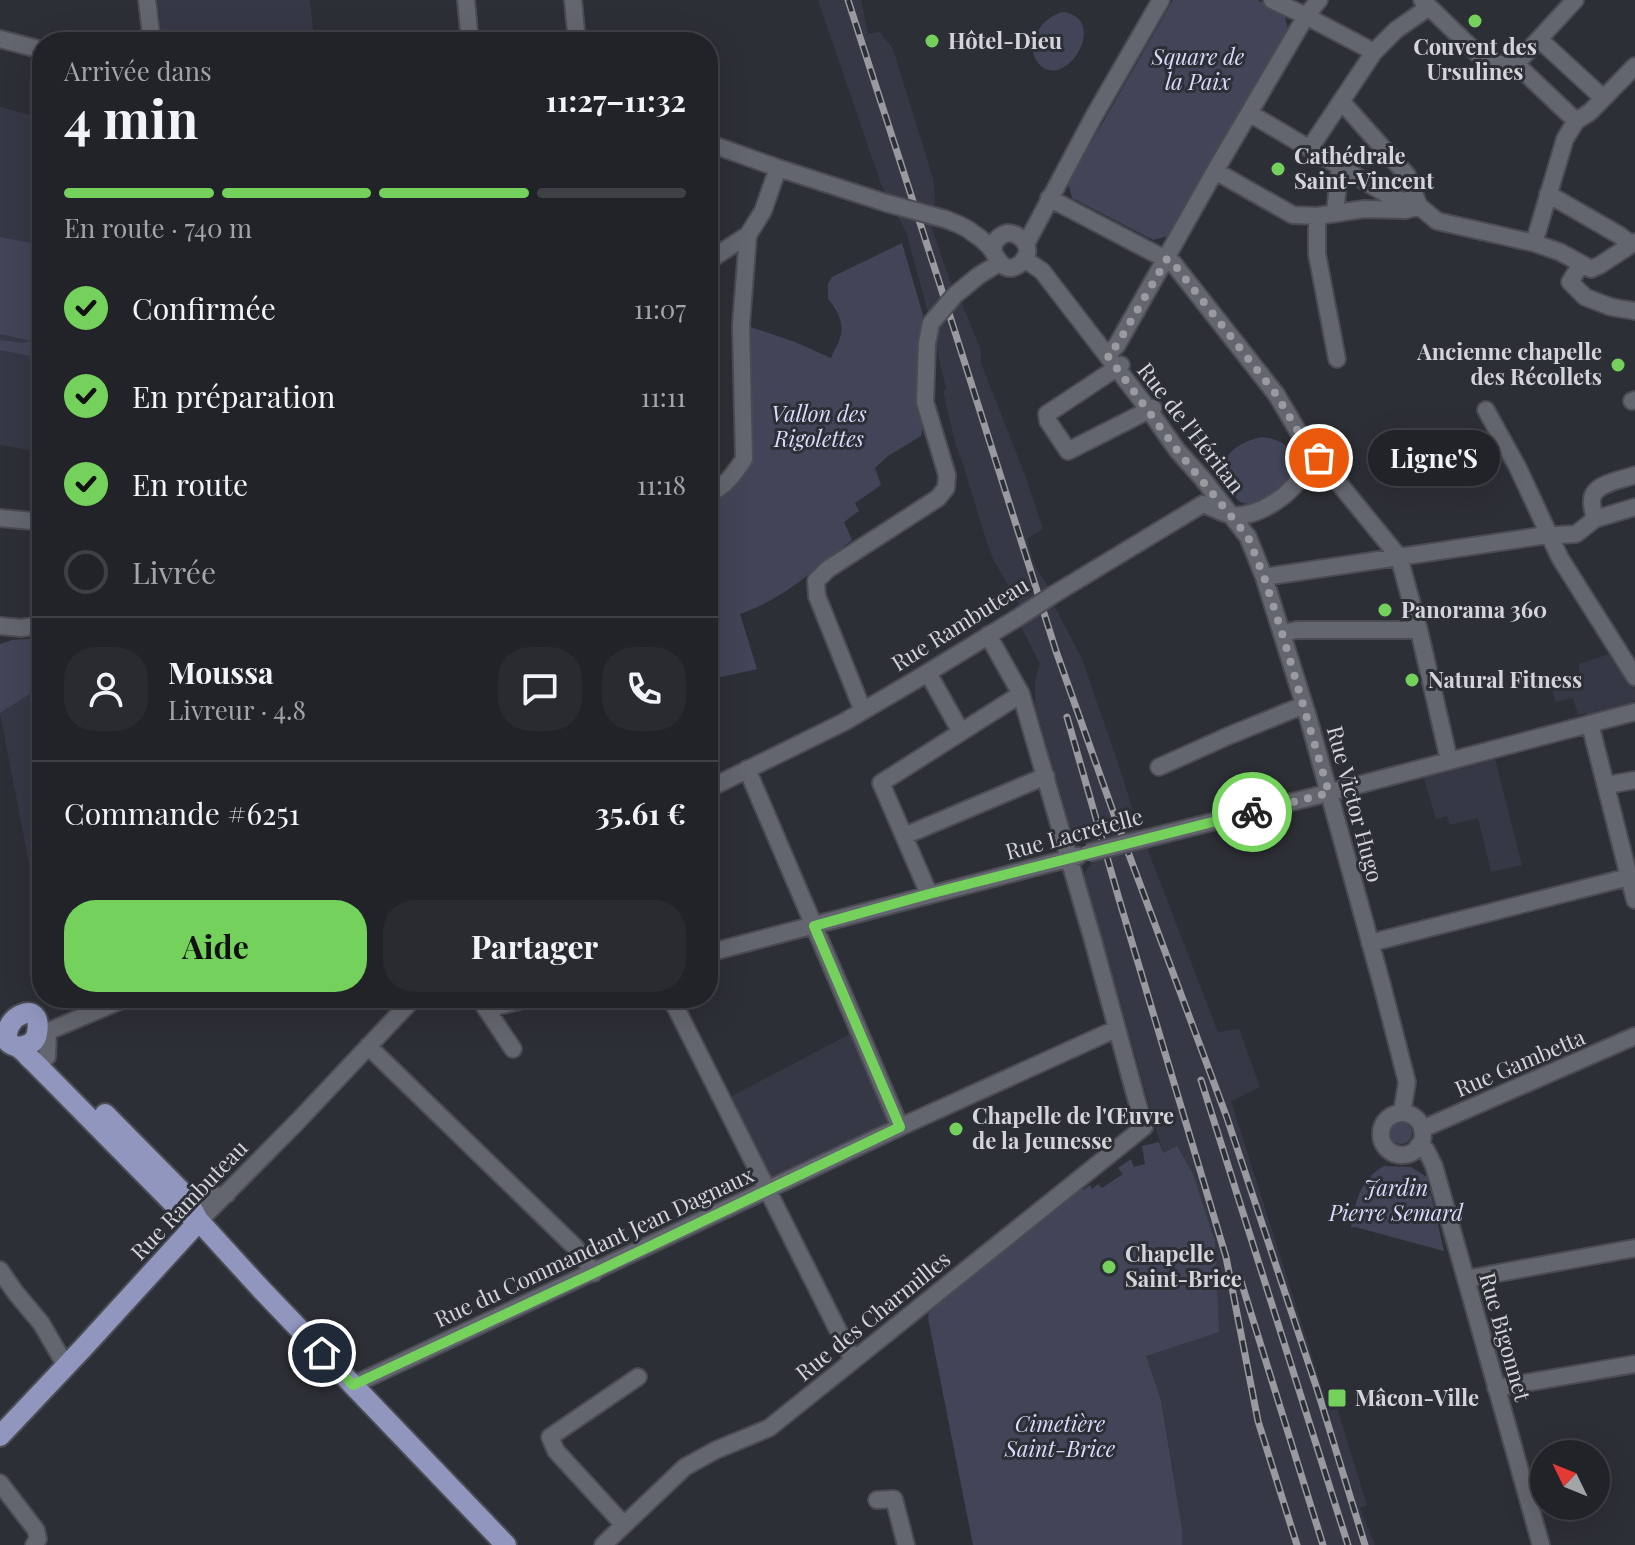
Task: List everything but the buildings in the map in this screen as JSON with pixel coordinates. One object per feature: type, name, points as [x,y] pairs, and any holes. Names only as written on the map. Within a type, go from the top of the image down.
[{"type":"main road","points":[[19,1033],[47,1057],[261,1289],[506,1545]]},
{"type":"main road","points":[[19,1033],[179,1199],[176,1247]]},
{"type":"main road","name":"Rue Rambuteau","points":[[0,1436],[199,1221]]},
{"type":"street","points":[[147,0],[151,32]]},
{"type":"street","points":[[466,0],[469,32]]},
{"type":"street","points":[[573,0],[576,32]]},
{"type":"street","points":[[1144,28],[1150,0]]},
{"type":"street","points":[[996,257],[1009,267],[1015,266],[1017,243],[1040,220],[1094,116],[1161,0]]},
{"type":"street","points":[[1272,0],[1374,52]]},
{"type":"street","points":[[1151,409],[1068,451],[1048,421],[1047,414],[1115,362],[1117,345],[1215,171],[1306,16],[1319,0]]},
{"type":"street","points":[[1516,64],[1575,0]]},
{"type":"street","points":[[1310,148],[1374,52],[1425,3],[1483,59],[1494,64],[1516,64],[1576,121]]},
{"type":"street","points":[[0,39],[32,47]]},
{"type":"street","points":[[1540,40],[1603,98]]},
{"type":"street","points":[[1534,243],[1565,139],[1576,121],[1590,112],[1635,66]]},
{"type":"street","points":[[1341,101],[1407,175],[1419,206]]},
{"type":"street","points":[[1249,113],[1393,198],[1419,206],[1437,221],[1534,243],[1560,252],[1591,269],[1633,243],[1548,194]]},
{"type":"street","name":"Rue de l'Héritan","points":[[718,147],[952,222],[972,231],[996,257]]},
{"type":"street","points":[[1335,213],[1340,166]]},
{"type":"street","points":[[718,254],[748,235],[763,211],[778,168]]},
{"type":"street","points":[[1215,171],[1293,215],[1317,216],[1364,209],[1406,210],[1419,206]]},
{"type":"street","points":[[1048,200],[1173,263],[1276,394],[1302,438],[1304,470],[1291,490],[1258,511],[1232,515]]},
{"type":"street","points":[[1317,216],[1317,254],[1337,359]]},
{"type":"street","name":"Rue de l'Héritan","points":[[952,222],[974,225],[1017,243],[1115,362],[1183,457],[1232,515]]},
{"type":"street","points":[[718,490],[744,459],[741,325],[748,235]]},
{"type":"street","points":[[863,711],[817,596],[816,581],[828,569],[938,498],[946,488],[947,475],[925,402],[927,343],[931,323],[955,295],[996,257],[995,241],[1017,243]]},
{"type":"street","points":[[1581,264],[1570,282],[1585,297],[1611,307],[1635,311]]},
{"type":"street","points":[[1486,410],[1517,466],[1560,558],[1629,656],[1635,677]]},
{"type":"street","points":[[1281,419],[1291,425],[1399,557],[1449,760]]},
{"type":"street","points":[[1595,519],[1594,492],[1599,487],[1635,475]]},
{"type":"street","name":"Rue Rambuteau","points":[[718,784],[863,711],[1203,504],[1232,515]]},
{"type":"street","points":[[1264,577],[1576,534],[1595,519],[1635,507]]},
{"type":"street","name":"Rue Victor Hugo","points":[[1232,515],[1248,537],[1264,577],[1304,705],[1407,1082],[1402,1113]]},
{"type":"street","points":[[0,518],[32,521]]},
{"type":"street","points":[[0,626],[32,626]]},
{"type":"street","points":[[1282,633],[1297,630],[1419,630]]},
{"type":"street","points":[[988,635],[1021,694],[1116,1029]]},
{"type":"street","points":[[928,673],[961,732]]},
{"type":"street","points":[[929,894],[881,783],[1021,694]]},
{"type":"street","points":[[1159,767],[1304,705]]},
{"type":"street","name":"Rue Lacretelle","points":[[718,950],[1635,712]]},
{"type":"street","points":[[1590,724],[1635,900]]},
{"type":"street","points":[[747,769],[900,1127]]},
{"type":"street","points":[[904,836],[1046,776]]},
{"type":"street","points":[[1607,785],[1635,780]]},
{"type":"street","points":[[1370,943],[1629,877]]},
{"type":"street","points":[[19,1033],[97,1008]]},
{"type":"street","name":"Rue Rambuteau","points":[[199,1221],[404,1008]]},
{"type":"street","points":[[485,1008],[513,1049]]},
{"type":"street","points":[[676,1008],[853,1360]]},
{"type":"street","name":"Rue du Commandant Jean Dagnaux","points":[[353,1385],[900,1127],[1116,1029]]},
{"type":"street","name":"Rue des Charmilles","points":[[603,1545],[685,1467],[769,1428],[1144,1127],[1116,1029]]},
{"type":"street","name":"Rue Gambetta","points":[[1422,1129],[1635,1036]]},
{"type":"street","points":[[368,1046],[575,1247],[594,1273]]},
{"type":"street","points":[[1402,1113],[1413,1116],[1422,1129],[1421,1141],[1410,1153],[1399,1154],[1389,1150],[1382,1139],[1381,1131],[1388,1118],[1402,1113]]},
{"type":"street","name":"Rue Bigonnet","points":[[1418,1146],[1426,1150],[1434,1166],[1541,1545]]},
{"type":"street","points":[[179,1199],[227,1194]]},
{"type":"street","points":[[1466,1279],[1635,1248]]},
{"type":"street","points":[[0,1270],[41,1323],[66,1366]]},
{"type":"street","points":[[1496,1388],[1635,1364]]},
{"type":"street","points":[[624,1525],[556,1451],[550,1437],[638,1377]]},
{"type":"street","points":[[0,1483],[36,1530],[38,1539],[34,1545]]},
{"type":"street","points":[[877,1500],[894,1499],[906,1545]]},
{"type":"shaded area","points":[[158,0],[310,0],[313,32],[161,32]]},
{"type":"shaded area","points":[[818,0],[861,0],[868,34],[880,32],[893,49],[933,178],[932,229],[955,295],[962,304],[981,350],[981,363],[1043,529],[1027,539],[1035,567],[1048,586],[1055,607],[1082,659],[1116,757],[1137,831],[1147,848],[1218,1032],[1239,1029],[1260,1087],[1231,1101],[1329,1410],[1337,1408],[1367,1505],[1360,1508],[1375,1545],[1182,1545],[1161,1400],[1146,1356],[1163,1153],[1085,877],[1093,862],[1087,844],[1075,838],[1072,832],[1035,706],[1035,680],[1040,664],[1021,626],[1019,604],[988,546],[955,443],[931,323],[906,232],[882,187]]},
{"type":"shaded area","points":[[0,107],[32,115],[32,450],[0,445]]},
{"type":"shaded area","points":[[1612,653],[1635,690],[1633,703],[1578,715],[1573,698],[1555,702],[1552,685],[1572,682],[1579,674],[1579,664]]},
{"type":"shaded area","points":[[32,669],[32,879],[0,713],[0,680]]},
{"type":"shaded area","points":[[1495,759],[1522,865],[1491,872],[1478,818],[1450,825],[1447,816],[1436,819],[1424,778]]},
{"type":"shaded area","points":[[850,1034],[888,1123],[770,1177],[730,1097]]},
{"type":"green space","name":"Square de la Paix","points":[[1173,0],[1258,0],[1284,14],[1288,29],[1168,236],[1153,240],[1072,198],[1068,183]]},
{"type":"green space","points":[[1064,12],[1077,18],[1083,27],[1083,39],[1070,62],[1060,69],[1049,70],[1039,64],[1034,56],[1034,40],[1042,25]]},
{"type":"green space","points":[[0,237],[32,243],[32,356],[0,350],[0,340],[31,341],[0,334]]},
{"type":"green space","name":"Vallon des Rigolettes","points":[[902,243],[923,315],[918,339],[917,399],[923,428],[921,436],[888,456],[875,468],[881,485],[855,503],[859,511],[844,522],[852,540],[785,591],[740,614],[757,669],[718,678],[718,496],[729,491],[747,467],[751,327],[831,358],[842,327],[828,299],[828,284],[832,277]]},
{"type":"green space","points":[[1262,437],[1278,441],[1288,448],[1292,468],[1281,489],[1270,497],[1257,503],[1243,503],[1220,474],[1222,466],[1235,449]]},
{"type":"green space","points":[[32,639],[32,692],[0,713],[0,644]]},
{"type":"green space","points":[[1401,1122],[1409,1125],[1412,1133],[1409,1141],[1401,1144],[1393,1141],[1390,1133],[1393,1125]]},
{"type":"green space","name":"Cimetière Saint-Brice","points":[[1159,1142],[1163,1153],[1177,1146],[1193,1174],[1215,1242],[1219,1332],[1146,1356],[1161,1400],[1182,1545],[973,1545],[929,1312],[1080,1187],[1083,1190],[1090,1185],[1092,1189],[1098,1184],[1102,1188],[1123,1174],[1118,1168],[1131,1159],[1134,1167],[1145,1164],[1142,1146]]},
{"type":"green space","name":"Jardin Pierre Semard","points":[[1384,1166],[1411,1167],[1427,1177],[1444,1251],[1351,1228],[1364,1185]]},
{"type":"railway","points":[[848,0],[1056,651],[1227,1118],[1365,1545]]},
{"type":"railway","points":[[1067,717],[1226,1257],[1258,1421],[1297,1545]]},
{"type":"railway","points":[[1201,1080],[1348,1545]]},
{"type":"railway","points":[[1240,1278],[1323,1545]]},
{"type":"way so far","points":[[1252,812],[1329,793],[1282,633],[1248,537],[1177,450],[1107,355],[1117,345],[1167,259],[1276,394],[1302,438],[1319,458]]},
{"type":"place","name":"Couvent des Ursulines","points":[[1475,21]]},
{"type":"place","name":"Hôtel-Dieu","points":[[932,41]]},
{"type":"place","name":"Cathédrale Saint-Vincent","points":[[1278,169]]},
{"type":"place","name":"Ancienne chapelle des Récollets","points":[[1618,365]]},
{"type":"place","name":"Ligne'S","points":[[1319,458]]},
{"type":"place","name":"Panorama 360","points":[[1385,610]]},
{"type":"place","name":"Natural Fitness","points":[[1412,680]]},
{"type":"place","name":"Chapelle de l'Œuvre de la Jeunesse","points":[[956,1129]]},
{"type":"place","name":"Chapelle Saint-Brice","points":[[1109,1267]]},
{"type":"place","name":"Mâcon-Ville","points":[[1337,1398]]},
{"type":"route","points":[[322,1353],[353,1385],[900,1127],[814,926],[1252,812]]}]
